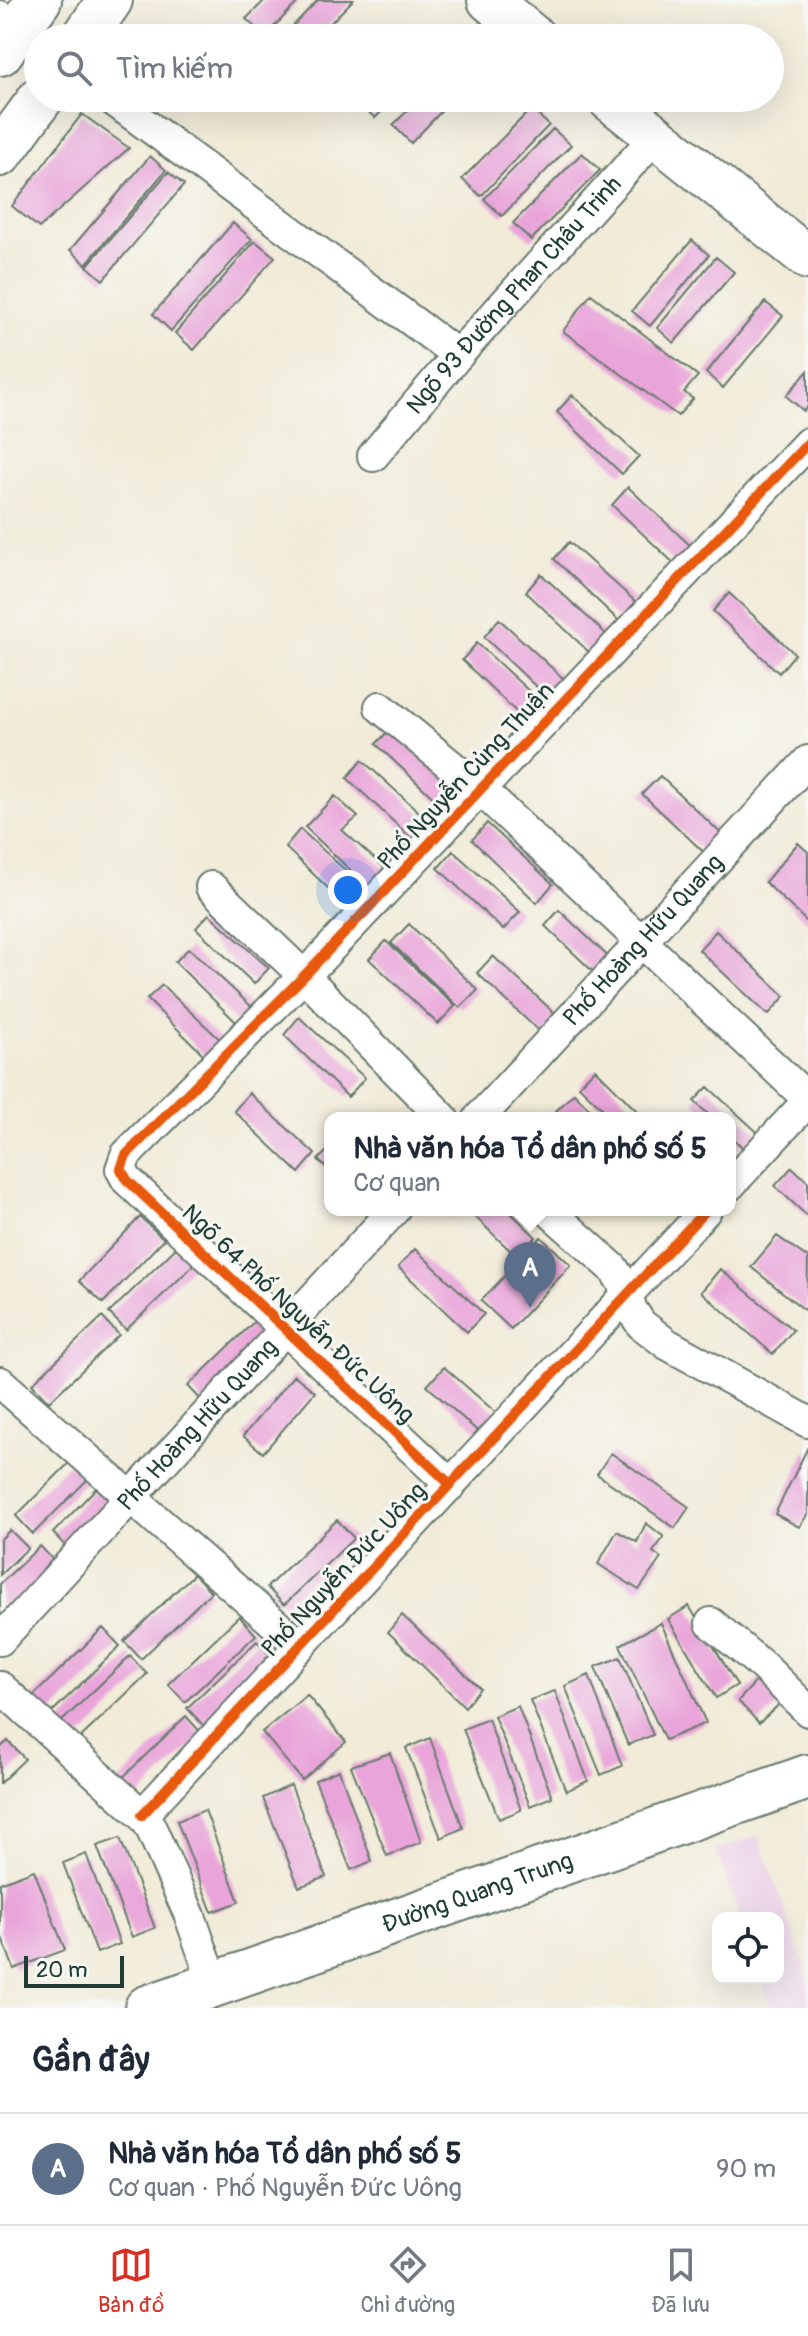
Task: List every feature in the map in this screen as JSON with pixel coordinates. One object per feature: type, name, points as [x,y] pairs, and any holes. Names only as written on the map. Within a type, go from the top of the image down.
[{"type":"main road","points":[[94,24],[110,0]]},
{"type":"main road","points":[[499,3],[521,24]]},
{"type":"main road","points":[[0,154],[31,112]]},
{"type":"main road","points":[[625,112],[808,258]]},
{"type":"main road","name":"Đường Quang Trung","points":[[147,2008],[808,1777]]},
{"type":"street","points":[[129,112],[458,355]]},
{"type":"street","name":"Ngõ 93 Đường Phan Châu Trinh","points":[[373,456],[458,355],[655,137]]},
{"type":"street","name":"Phố Nguyễn Củng Thuận","points":[[121,1169],[126,1155],[304,976],[808,443]]},
{"type":"street","points":[[380,707],[481,790],[808,1100],[736,1178]]},
{"type":"street","name":"Phố Hoàng Hữu Quang","points":[[485,1112],[808,761]]},
{"type":"street","points":[[211,887],[304,976],[437,1112]]},
{"type":"street","name":"Ngõ 64 Phố Nguyễn Đức Uông","points":[[121,1169],[127,1180],[451,1485]]},
{"type":"street","name":"Phố Hoàng Hữu Quang","points":[[0,1640],[389,1216]]},
{"type":"street","points":[[555,1216],[613,1268],[641,1324],[667,1344],[808,1422]]},
{"type":"street","name":"Phố Nguyễn Đức Uông","points":[[142,1815],[700,1216]]},
{"type":"street","points":[[0,1382],[300,1646]]},
{"type":"street","points":[[711,1623],[764,1667],[808,1711]]},
{"type":"street","points":[[0,1687],[142,1815],[150,1826],[190,1916],[214,1985]]},
{"type":"shaded area","points":[[759,1836],[808,1977],[808,2008],[772,2008],[763,1984],[784,1984],[784,1912],[738,1912],[716,1850]]},
{"type":"building","points":[[265,0],[300,0],[277,24],[252,24],[246,19]]},
{"type":"building","points":[[318,0],[353,0],[330,24],[295,24]]},
{"type":"building","points":[[406,112],[441,112],[411,143],[393,125]]},
{"type":"building","points":[[528,112],[534,112],[549,125],[481,196],[462,179]]},
{"type":"building","points":[[82,114],[129,148],[39,228],[12,206]]},
{"type":"building","points":[[553,129],[571,145],[502,216],[484,199]]},
{"type":"building","points":[[582,153],[600,170],[531,240],[513,223]]},
{"type":"building","points":[[150,156],[166,170],[86,264],[70,250]]},
{"type":"building","points":[[168,172],[184,185],[103,280],[87,266]]},
{"type":"building","points":[[233,223],[252,239],[171,331],[153,314]]},
{"type":"building","points":[[692,240],[709,255],[650,326],[632,311]]},
{"type":"building","points":[[255,241],[275,257],[194,350],[175,333]]},
{"type":"building","points":[[716,257],[734,272],[674,343],[657,328]]},
{"type":"building","points":[[591,294],[698,376],[684,392],[693,399],[678,416],[563,331]]},
{"type":"building","points":[[765,302],[783,316],[723,388],[706,373]]},
{"type":"building","points":[[808,371],[808,406],[804,411],[786,396]]},
{"type":"building","points":[[572,395],[639,456],[622,474],[557,412]]},
{"type":"building","points":[[628,487],[694,549],[678,567],[612,505]]},
{"type":"building","points":[[569,542],[636,602],[619,621],[554,559]]},
{"type":"building","points":[[541,574],[607,635],[591,654],[526,592]]},
{"type":"building","points":[[729,593],[795,654],[779,673],[713,611]]},
{"type":"building","points":[[499,619],[565,680],[549,699],[484,637]]},
{"type":"building","points":[[477,643],[543,704],[527,722],[462,660]]},
{"type":"building","points":[[392,727],[458,788],[442,806],[376,744]]},
{"type":"building","points":[[362,760],[429,821],[412,839],[347,778]]},
{"type":"building","points":[[660,776],[729,841],[711,859],[642,794]]},
{"type":"building","points":[[335,796],[358,817],[342,830],[387,870],[370,889],[305,827]]},
{"type":"building","points":[[487,823],[553,884],[537,903],[472,840]]},
{"type":"building","points":[[300,829],[367,890],[350,909],[285,847]]},
{"type":"building","points":[[798,843],[808,852],[808,923],[765,882]]},
{"type":"building","points":[[453,851],[520,912],[503,930],[438,868]]},
{"type":"building","points":[[559,910],[618,966],[603,981],[545,926]]},
{"type":"building","points":[[209,914],[269,968],[254,984],[196,928]]},
{"type":"building","points":[[409,924],[478,990],[460,1008],[391,943]]},
{"type":"building","points":[[716,931],[785,996],[768,1015],[699,950]]},
{"type":"building","points":[[386,941],[455,1006],[438,1024],[369,959]]},
{"type":"building","points":[[189,948],[255,1010],[240,1026],[175,962]]},
{"type":"building","points":[[493,956],[559,1017],[543,1035],[477,973]]},
{"type":"building","points":[[162,985],[228,1047],[212,1063],[147,999]]},
{"type":"building","points":[[299,1017],[365,1078],[348,1097],[284,1035]]},
{"type":"building","points":[[595,1069],[638,1112],[606,1112],[579,1086]]},
{"type":"building","points":[[708,1087],[735,1112],[706,1112],[694,1101]]},
{"type":"building","points":[[249,1093],[315,1154],[299,1173],[234,1111]]},
{"type":"building","points":[[574,1093],[592,1112],[555,1112]]},
{"type":"building","points":[[736,1113],[767,1141],[752,1157],[736,1141]]},
{"type":"building","points":[[792,1167],[808,1182],[808,1217],[775,1186]]},
{"type":"building","points":[[474,1216],[514,1216],[536,1237],[517,1257]]},
{"type":"building","points":[[140,1217],[164,1239],[103,1303],[79,1281]]},
{"type":"building","points":[[777,1236],[808,1258],[807,1312],[751,1267]]},
{"type":"building","points":[[541,1237],[571,1265],[511,1329],[481,1301]]},
{"type":"building","points":[[179,1245],[196,1263],[126,1330],[109,1313]]},
{"type":"building","points":[[415,1249],[484,1314],[467,1332],[398,1267]]},
{"type":"building","points":[[720,1269],[793,1330],[773,1354],[701,1292]]},
{"type":"building","points":[[102,1317],[119,1335],[49,1402],[32,1384]]},
{"type":"building","points":[[258,1318],[275,1337],[205,1404],[188,1386]]},
{"type":"building","points":[[444,1367],[501,1417],[483,1436],[427,1386]]},
{"type":"building","points":[[294,1375],[315,1392],[263,1453],[243,1436]]},
{"type":"building","points":[[808,1447],[808,1514],[799,1527],[775,1514]]},
{"type":"building","points":[[611,1453],[689,1507],[675,1528],[597,1474]]},
{"type":"building","points":[[74,1458],[91,1476],[33,1534],[16,1516]]},
{"type":"building","points":[[104,1480],[121,1498],[70,1551],[53,1533]]},
{"type":"building","points":[[337,1520],[354,1538],[284,1605],[267,1587]]},
{"type":"building","points":[[646,1523],[664,1537],[653,1552],[661,1558],[639,1590],[598,1564],[617,1531],[637,1542]]},
{"type":"building","points":[[10,1530],[28,1548],[0,1575],[0,1540]]},
{"type":"building","points":[[40,1546],[57,1564],[0,1618],[0,1584]]},
{"type":"building","points":[[194,1574],[211,1592],[141,1659],[124,1641]]},
{"type":"building","points":[[689,1606],[737,1685],[716,1698],[668,1619]]},
{"type":"building","points":[[402,1615],[480,1688],[465,1707],[388,1632]]},
{"type":"building","points":[[239,1616],[256,1635],[185,1702],[168,1684]]},
{"type":"building","points":[[661,1623],[706,1723],[665,1740],[620,1645]]},
{"type":"building","points":[[103,1628],[120,1646],[50,1714],[33,1696]]},
{"type":"building","points":[[257,1641],[274,1659],[204,1726],[187,1708]]},
{"type":"building","points":[[130,1656],[147,1674],[77,1741],[60,1723]]},
{"type":"building","points":[[620,1657],[653,1735],[628,1745],[595,1667]]},
{"type":"building","points":[[589,1675],[622,1766],[601,1775],[565,1686]]},
{"type":"building","points":[[761,1676],[786,1698],[759,1723],[738,1701]]},
{"type":"building","points":[[555,1691],[588,1781],[566,1791],[530,1700]]},
{"type":"building","points":[[307,1695],[346,1742],[302,1780],[262,1732]]},
{"type":"building","points":[[518,1706],[552,1797],[530,1806],[494,1716]]},
{"type":"building","points":[[186,1716],[203,1735],[133,1802],[116,1784]]},
{"type":"building","points":[[488,1719],[521,1810],[499,1819],[463,1729]]},
{"type":"building","points":[[430,1738],[463,1828],[441,1838],[406,1748]]},
{"type":"building","points":[[8,1741],[25,1759],[0,1783],[0,1748]]},
{"type":"building","points":[[390,1753],[421,1842],[387,1856],[351,1766]]},
{"type":"building","points":[[339,1770],[372,1861],[351,1870],[315,1780]]},
{"type":"building","points":[[291,1785],[326,1877],[299,1887],[263,1798]]},
{"type":"building","points":[[205,1810],[239,1902],[212,1912],[177,1821]]},
{"type":"building","points":[[120,1838],[155,1928],[132,1937],[97,1846]]},
{"type":"building","points":[[86,1854],[120,1944],[97,1953],[63,1863]]},
{"type":"building","points":[[34,1870],[65,1950],[14,1969],[0,1932],[0,1883]]},
{"type":"cycle path","points":[[451,1485],[127,1180],[121,1169],[126,1155],[304,976],[808,443]]},
{"type":"cycle path","points":[[142,1815],[700,1216]]},
{"type":"place","name":"Nhà văn hóa Tổ dân phố số 5","points":[[530,1308]]}]
